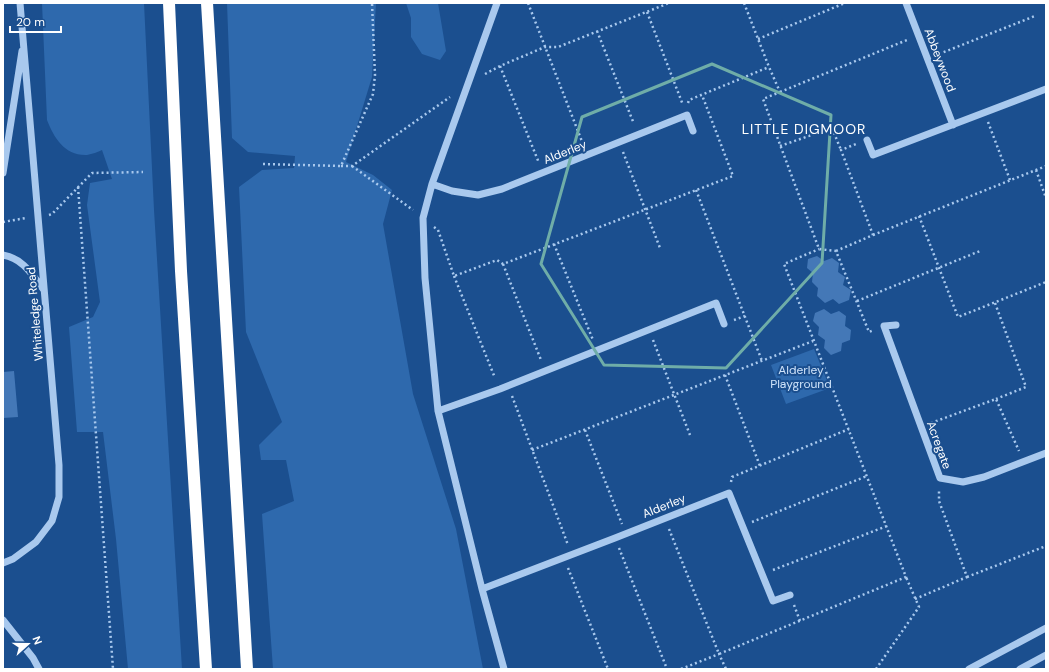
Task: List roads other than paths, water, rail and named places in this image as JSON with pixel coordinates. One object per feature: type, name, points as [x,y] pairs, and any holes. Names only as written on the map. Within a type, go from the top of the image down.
[{"type":"highway","points":[[169,3],[181,271],[206,669]]},
{"type":"highway","points":[[207,3],[247,669]]},
{"type":"street","name":"Whiteledge Road","points":[[3,563],[13,559],[36,542],[52,521],[59,496],[59,465],[20,3]]},
{"type":"street","points":[[497,3],[432,184],[423,218],[425,278],[438,411],[482,589],[504,669]]},
{"type":"street","name":"Abbeywood","points":[[906,3],[953,125]]},
{"type":"street","name":"Whiteledge Road","points":[[3,173],[24,39]]},
{"type":"street","points":[[867,140],[873,156],[1046,89]]},
{"type":"street","name":"Alderley","points":[[432,184],[452,191],[478,195],[502,189],[687,115],[693,131]]},
{"type":"street","points":[[3,255],[16,259],[26,266],[45,291]]},
{"type":"street","points":[[438,411],[500,390],[596,350],[716,303],[724,324]]},
{"type":"street","name":"Acregate","points":[[896,325],[884,326],[940,478],[963,482],[984,477],[1046,453]]},
{"type":"street","name":"Alderley","points":[[482,589],[729,493],[774,601],[790,595]]},
{"type":"street","points":[[3,620],[33,658],[39,669]]},
{"type":"street","points":[[969,669],[1046,628]]},
{"type":"street","points":[[1020,669],[1046,655]]},
{"type":"district","name":"LITTLE DIGMOOR","points":[[804,129]]},
{"type":"park label","name":"Alderley Playground","points":[[801,377]]}]
